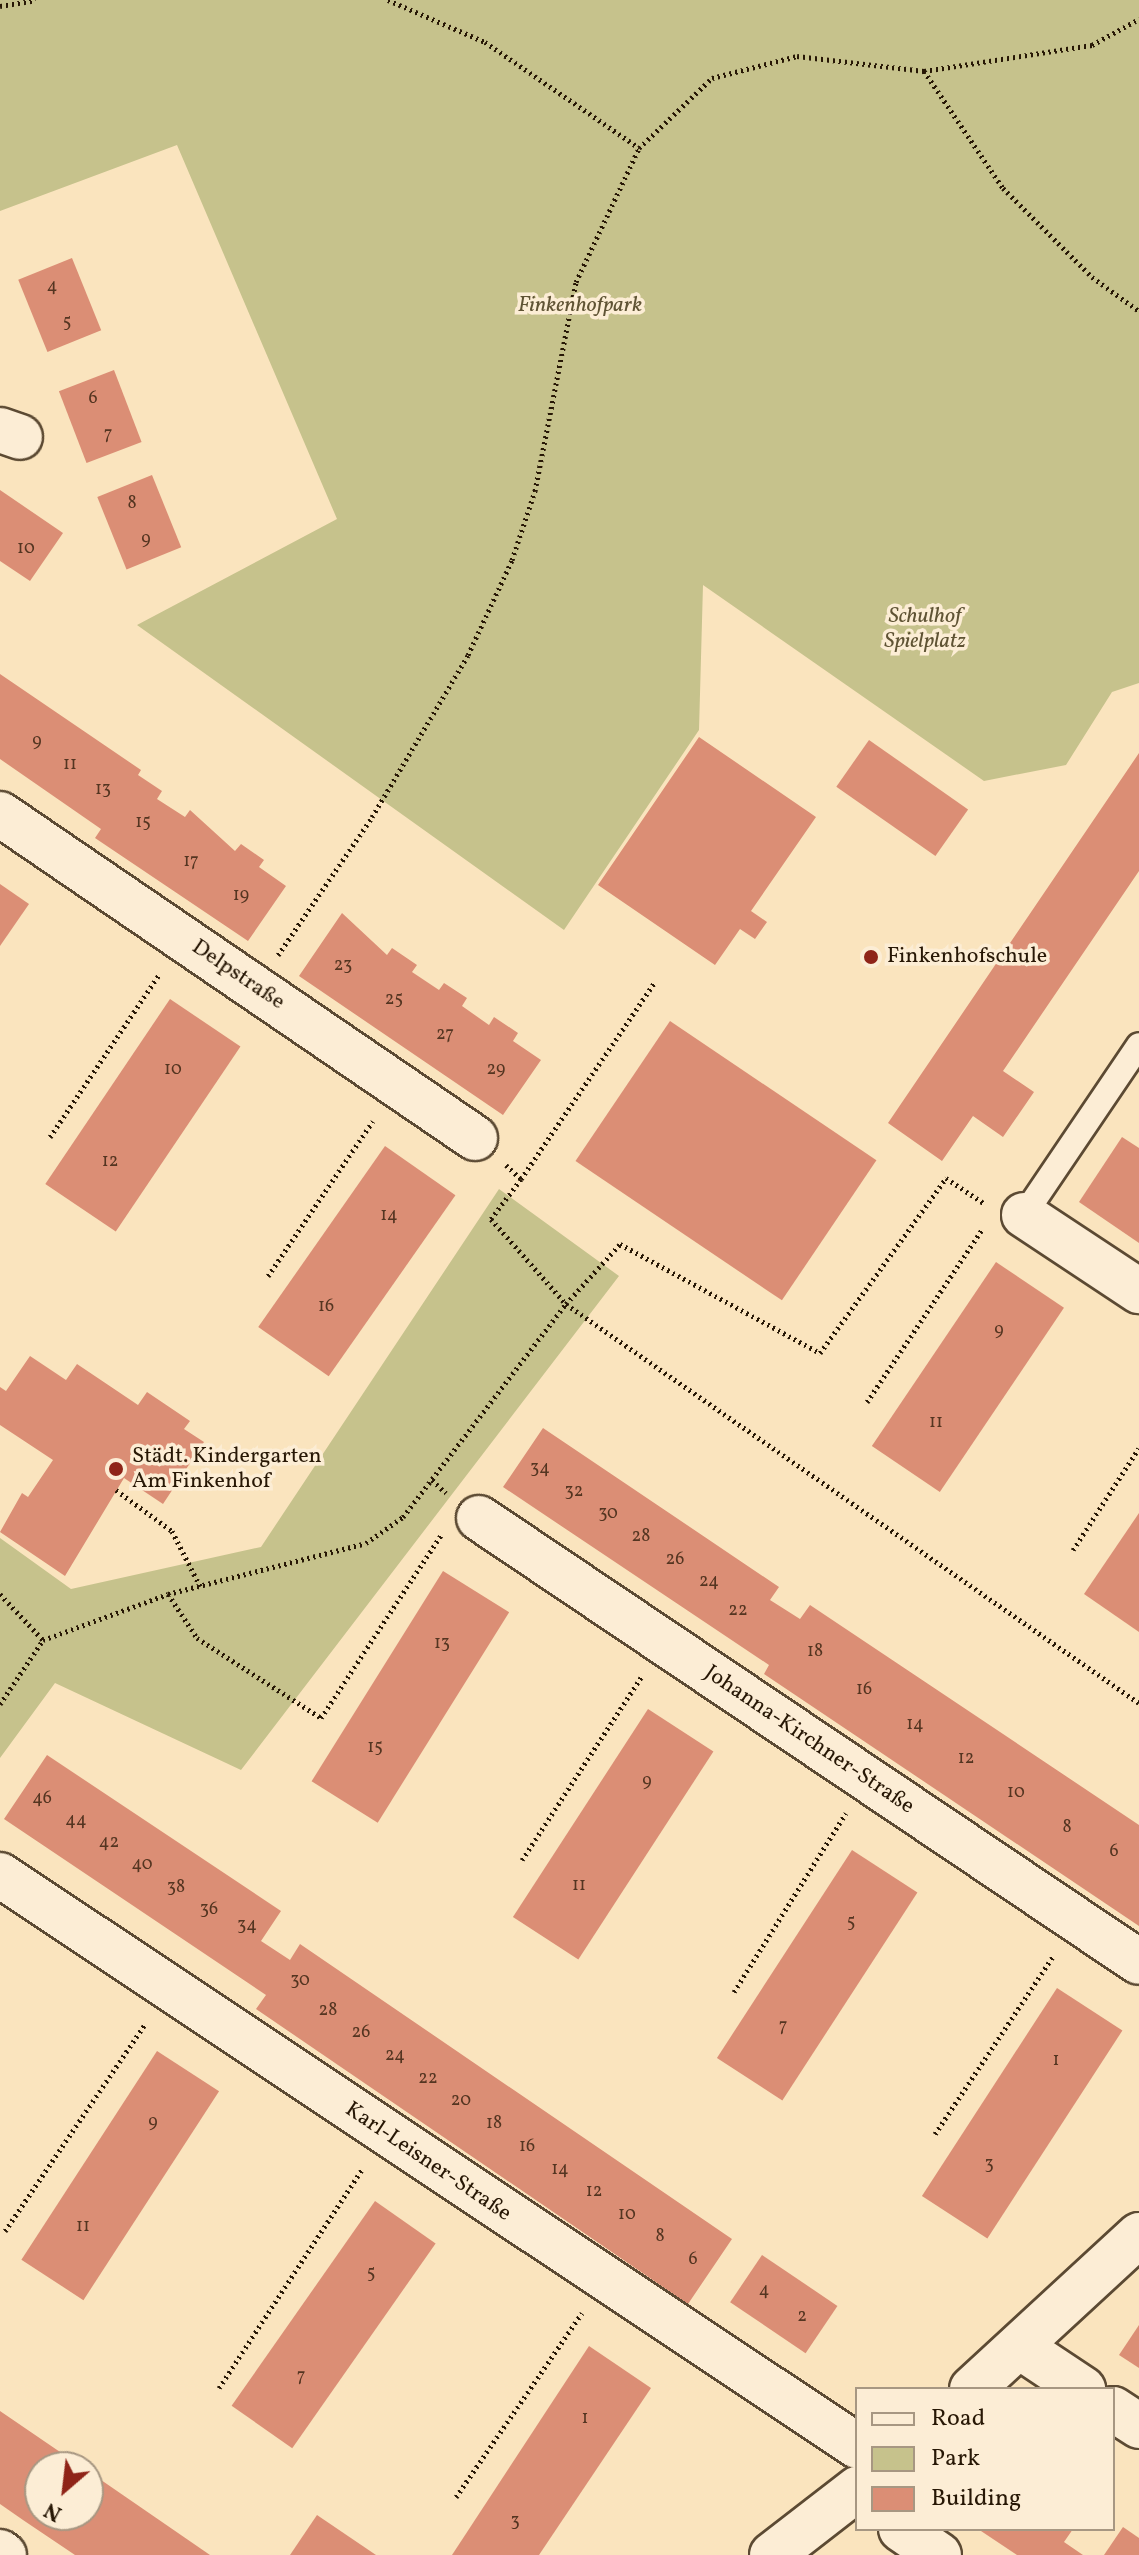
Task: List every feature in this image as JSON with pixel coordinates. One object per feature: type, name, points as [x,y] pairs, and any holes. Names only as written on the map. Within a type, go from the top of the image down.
[{"type":"street","name":"Delpstraße","points":[[0,814],[475,1138]]},
{"type":"street","points":[[1005,1219],[1139,1291]]},
{"type":"street","name":"Johanna-Kirchner-Straße","points":[[461,1525],[664,1643],[1139,1962]]},
{"type":"street","name":"Karl-Leisner-Straße","points":[[0,1875],[855,2445]]},
{"type":"street","points":[[974,2387],[1139,2235]]},
{"type":"street","points":[[1020,2347],[1080,2387]]},
{"type":"street","points":[[1115,2410],[1139,2426]]},
{"type":"street","points":[[772,2555],[855,2494]]},
{"type":"street","points":[[904,2531],[939,2555]]},
{"type":"lane","points":[[1005,1219],[1139,1045]]},
{"type":"path","points":[[0,6],[36,0]]},
{"type":"path","points":[[388,0],[485,42],[639,148]]},
{"type":"path","points":[[256,987],[372,817],[468,655],[512,560],[539,476],[576,282],[639,148],[712,78],[797,56],[924,71],[1092,45],[1139,19]]},
{"type":"path","points":[[924,71],[1003,188],[1092,277],[1139,311]]},
{"type":"path","points":[[50,1137],[183,938]]},
{"type":"path","points":[[654,983],[491,1219],[566,1304],[1139,1703]]},
{"type":"path","points":[[268,1276],[399,1084]]},
{"type":"path","points":[[475,1138],[521,1179]]},
{"type":"path","points":[[0,1704],[43,1640],[168,1594],[366,1543],[403,1517],[566,1304],[620,1244],[820,1353],[946,1178],[967,1194]]},
{"type":"path","points":[[867,1402],[1005,1219]]},
{"type":"path","points":[[1073,1550],[1139,1448]]},
{"type":"path","points":[[116,1490],[172,1531],[200,1586]]},
{"type":"path","points":[[168,1594],[197,1638],[321,1718],[461,1525]]},
{"type":"path","points":[[0,1594],[43,1640]]},
{"type":"path","points":[[522,1860],[664,1643]]},
{"type":"path","points":[[734,1992],[868,1780]]},
{"type":"path","points":[[935,2134],[1077,1920]]},
{"type":"path","points":[[5,2231],[169,1988]]},
{"type":"path","points":[[219,2388],[385,2133]]},
{"type":"path","points":[[456,2497],[605,2280]]},
{"type":"green space","name":"Finkenhofpark","points":[[0,0],[1139,0],[1139,683],[1112,692],[1066,765],[984,781],[703,585],[699,730],[564,930],[137,625],[337,519],[177,145],[0,211]]},
{"type":"green space","points":[[499,1189],[619,1276],[241,1770],[55,1683],[0,1758],[0,1538],[71,1589],[261,1547]]},
{"type":"building","points":[[72,258],[101,330],[47,352],[18,280]]},
{"type":"building","points":[[114,370],[142,442],[87,463],[59,391]]},
{"type":"building","points":[[152,475],[181,547],[127,569],[97,497]]},
{"type":"building","points":[[0,490],[63,533],[30,581],[0,561]]},
{"type":"building","points":[[0,674],[141,770],[138,775],[162,791],[157,799],[185,817],[190,810],[235,851],[241,844],[264,860],[259,867],[286,886],[248,941],[95,838],[101,829],[0,759]]},
{"type":"building","points":[[699,737],[816,817],[751,911],[767,922],[755,939],[740,929],[715,965],[598,885]]},
{"type":"building","points":[[869,740],[968,809],[935,856],[836,787]]},
{"type":"building","points":[[1139,753],[1139,871],[1003,1071],[1034,1092],[1003,1137],[973,1116],[942,1161],[888,1123]]},
{"type":"building","points":[[0,884],[29,904],[0,946]]},
{"type":"building","points":[[342,913],[387,955],[392,948],[417,965],[412,972],[439,990],[444,983],[467,998],[462,1006],[489,1025],[494,1017],[518,1033],[513,1041],[541,1060],[503,1115],[299,976]]},
{"type":"building","points":[[170,999],[240,1047],[116,1231],[45,1184]]},
{"type":"building","points":[[670,1021],[876,1160],[782,1300],[575,1161]]},
{"type":"building","points":[[1122,1137],[1139,1148],[1139,1243],[1079,1202]]},
{"type":"building","points":[[385,1146],[455,1195],[329,1376],[258,1327]]},
{"type":"building","points":[[996,1262],[1064,1308],[940,1492],[872,1446]]},
{"type":"building","name":"Städt. Kindergarten Am Finkenhof","points":[[30,1356],[66,1380],[77,1364],[138,1405],[147,1392],[190,1421],[184,1429],[204,1442],[163,1504],[124,1478],[65,1576],[0,1532],[22,1493],[28,1497],[53,1460],[0,1425],[0,1387],[6,1391]]},
{"type":"building","points":[[543,1428],[779,1587],[770,1600],[800,1619],[810,1605],[1139,1825],[1139,1926],[764,1674],[769,1665],[503,1487]]},
{"type":"building","points":[[1139,1513],[1139,1632],[1084,1594]]},
{"type":"building","points":[[443,1571],[509,1612],[378,1823],[312,1781]]},
{"type":"building","points":[[648,1709],[713,1751],[578,1959],[513,1917]]},
{"type":"building","points":[[47,1755],[281,1911],[261,1941],[290,1960],[300,1944],[732,2239],[688,2304],[256,2009],[266,1995],[4,1819]]},
{"type":"building","points":[[852,1850],[917,1892],[782,2100],[717,2058]]},
{"type":"building","points":[[1057,1988],[1122,2030],[987,2238],[922,2196]]},
{"type":"building","points":[[157,2051],[219,2091],[83,2300],[21,2260]]},
{"type":"building","points":[[375,2201],[436,2243],[292,2448],[232,2406]]},
{"type":"building","points":[[762,2255],[837,2306],[806,2353],[730,2302]]},
{"type":"building","points":[[1139,2325],[1139,2368],[1119,2355]]},
{"type":"building","points":[[589,2346],[651,2388],[539,2555],[452,2555]]},
{"type":"building","points":[[0,2411],[59,2451],[24,2451],[24,2521],[0,2504]]},
{"type":"building","points":[[104,2482],[210,2555],[75,2555],[39,2531],[104,2531]]},
{"type":"building","points":[[317,2515],[376,2555],[290,2555]]},
{"type":"building","points":[[1123,2527],[1139,2538],[1139,2555],[1104,2555]]},
{"type":"building","points":[[981,2531],[1072,2531],[1064,2542],[1083,2555],[1017,2555]]},
{"type":"place","name":"Finkenhofschule","points":[[871,957]]},
{"type":"place","name":"Städt. Kindergarten Am Finkenhof","points":[[116,1469]]},
{"type":"park label","name":"Schulhof Spielplatz","points":[[925,628]]}]
